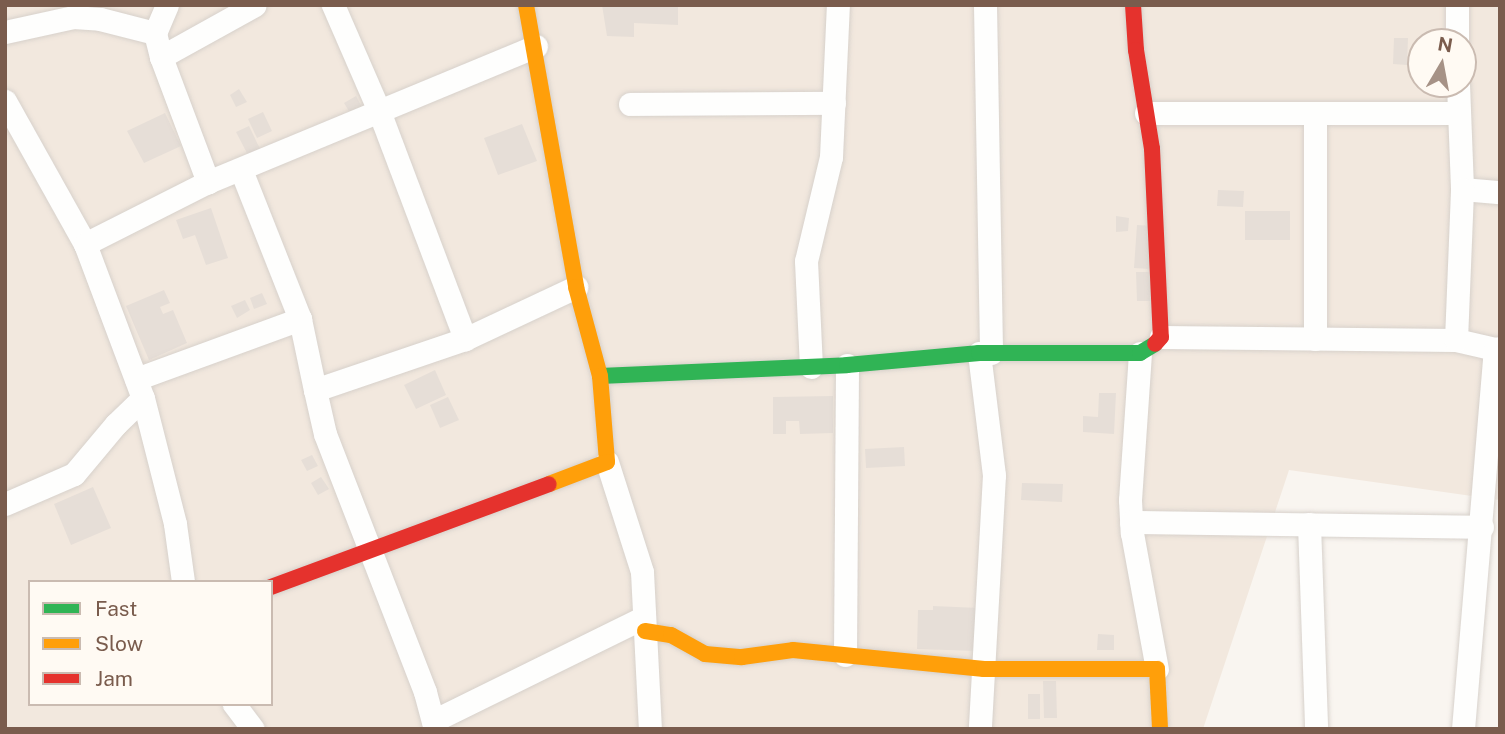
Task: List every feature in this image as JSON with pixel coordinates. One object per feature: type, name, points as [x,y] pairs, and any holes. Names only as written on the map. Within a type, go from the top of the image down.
[{"type":"street","points":[[167,5],[155,33],[161,57],[208,181]]},
{"type":"street","points":[[161,57],[240,10],[255,5]]},
{"type":"street","points":[[333,5],[379,111],[465,339]]},
{"type":"street","points":[[526,5],[536,46],[576,287],[600,376],[607,462],[642,572],[650,729]]},
{"type":"street","points":[[811,367],[806,261],[831,157],[838,5]]},
{"type":"street","points":[[980,729],[994,475],[985,353],[985,5]]},
{"type":"street","points":[[600,376],[847,365],[985,353],[1140,353],[1152,348],[1161,337],[1152,149],[1136,50],[1133,5]]},
{"type":"street","points":[[1457,5],[1458,28]]},
{"type":"street","points":[[5,32],[73,17],[100,19],[155,33]]},
{"type":"street","points":[[85,244],[208,181],[241,170],[536,46]]},
{"type":"street","points":[[1456,340],[1462,189],[1458,98]]},
{"type":"street","points":[[5,101],[85,244],[140,388],[176,524],[183,580]]},
{"type":"street","points":[[630,104],[834,103]]},
{"type":"street","points":[[1146,113],[1459,113]]},
{"type":"street","points":[[1315,113],[1315,340]]},
{"type":"street","points":[[241,170],[300,319],[325,434],[434,725],[645,624],[705,654],[742,657],[793,650],[901,663],[984,668],[1157,669]]},
{"type":"street","points":[[1462,189],[1500,192]]},
{"type":"street","points":[[315,390],[465,339],[576,287]]},
{"type":"street","points":[[5,504],[74,474],[116,424],[140,388],[300,319]]},
{"type":"street","points":[[1161,337],[1456,340],[1497,348],[1464,729]]},
{"type":"street","points":[[1140,353],[1130,500],[1131,522],[1157,669],[1160,729]]},
{"type":"street","points":[[845,656],[847,365]]},
{"type":"street","points":[[273,586],[607,462]]},
{"type":"street","points":[[1131,522],[1482,527]]},
{"type":"street","points":[[1309,524],[1317,729]]},
{"type":"street","points":[[236,706],[253,729]]},
{"type":"shaded area","points":[[5,5],[1500,5],[1500,500],[1289,470],[1203,729],[5,729]]},
{"type":"building","points":[[602,5],[678,5],[678,25],[634,23],[634,37],[607,36]]},
{"type":"building","points":[[1394,38],[1407,38],[1407,65],[1393,64]]},
{"type":"building","points":[[239,89],[247,102],[236,107],[230,95]]},
{"type":"building","points":[[356,96],[362,107],[350,113],[344,103]]},
{"type":"building","points":[[263,112],[272,131],[257,138],[248,119]]},
{"type":"building","points":[[165,113],[181,146],[144,163],[127,131]]},
{"type":"building","points":[[522,124],[537,161],[498,175],[484,138]]},
{"type":"building","points":[[249,126],[261,151],[249,157],[236,132]]},
{"type":"building","points":[[1218,190],[1244,191],[1243,207],[1217,206]]},
{"type":"building","points":[[211,208],[228,258],[206,265],[195,235],[183,239],[176,220]]},
{"type":"building","points":[[1245,211],[1290,211],[1290,240],[1245,240]]},
{"type":"building","points":[[1116,216],[1129,218],[1128,231],[1116,232]]},
{"type":"building","points":[[1137,225],[1153,226],[1151,269],[1134,268]]},
{"type":"building","points":[[1136,272],[1151,272],[1151,301],[1137,301]]},
{"type":"building","points":[[164,290],[170,303],[160,307],[163,314],[173,310],[187,343],[149,360],[126,306]]},
{"type":"building","points":[[262,293],[267,304],[254,309],[250,298]]},
{"type":"building","points":[[245,300],[250,310],[237,318],[231,306]]},
{"type":"building","points":[[435,370],[446,395],[416,409],[404,385]]},
{"type":"building","points":[[1099,393],[1116,393],[1114,434],[1083,432],[1083,416],[1098,417]]},
{"type":"building","points":[[833,396],[833,433],[800,434],[799,421],[786,421],[786,434],[773,434],[773,397]]},
{"type":"building","points":[[448,397],[459,420],[440,428],[430,405]]},
{"type":"building","points":[[904,447],[905,466],[866,468],[865,449]]},
{"type":"building","points":[[312,455],[318,466],[307,471],[301,460]]},
{"type":"building","points":[[321,477],[329,489],[318,495],[311,483]]},
{"type":"building","points":[[1022,483],[1063,484],[1062,502],[1021,500]]},
{"type":"building","points":[[93,487],[111,528],[71,545],[54,504]]},
{"type":"building","points":[[933,606],[979,608],[977,651],[917,649],[918,610],[933,610]]},
{"type":"building","points":[[1098,634],[1114,635],[1114,650],[1097,650]]},
{"type":"building","points":[[1043,681],[1056,681],[1057,718],[1044,718]]},
{"type":"building","points":[[1028,694],[1040,694],[1040,719],[1028,719]]},
{"type":"traffic: fast","points":[[600,376],[847,365],[979,353],[1140,353],[1155,344]]},
{"type":"traffic: slow","points":[[526,5],[576,287],[600,376],[607,462],[549,484]]},
{"type":"traffic: slow","points":[[645,631],[671,635],[705,654],[742,657],[793,650],[984,669],[1157,669],[1160,729]]},
{"type":"traffic: jam","points":[[1133,5],[1136,50],[1152,149],[1161,337],[1155,344]]},
{"type":"traffic: jam","points":[[273,586],[549,484]]}]
